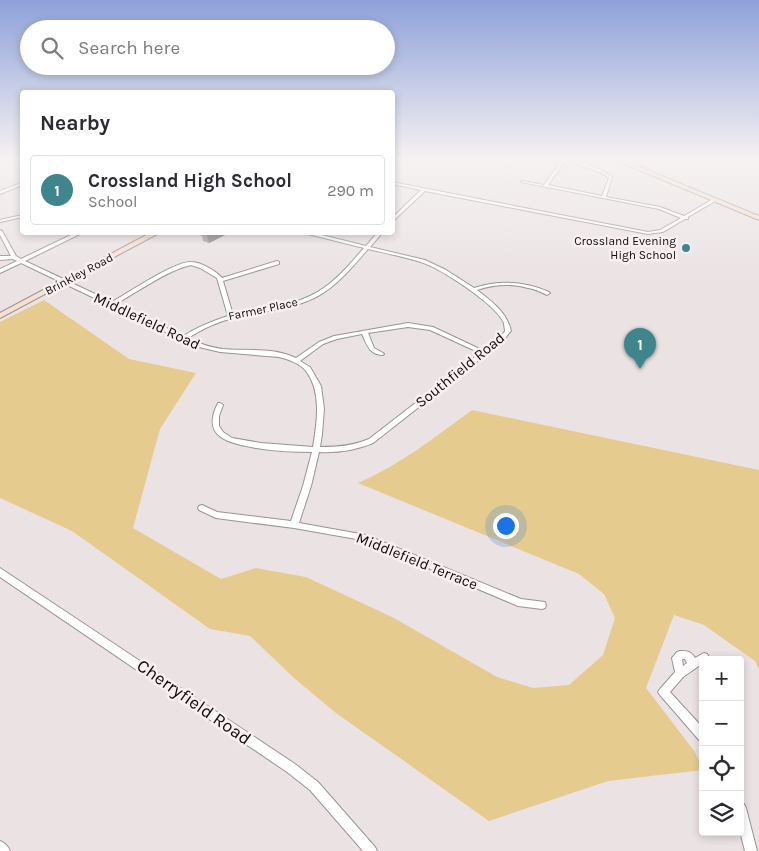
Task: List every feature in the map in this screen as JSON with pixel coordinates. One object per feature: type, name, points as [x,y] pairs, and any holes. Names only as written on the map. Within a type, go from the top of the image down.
[{"type":"main road","points":[[715,200],[759,218]]},
{"type":"main road","name":"Brinkley Road","points":[[0,316],[152,235]]},
{"type":"street","points":[[395,218],[413,200]]},
{"type":"street","points":[[477,200],[636,232],[658,232],[715,200]]},
{"type":"street","points":[[614,200],[660,208],[686,218]]},
{"type":"street","points":[[0,221],[20,216]]},
{"type":"street","points":[[0,231],[14,257],[0,258]]},
{"type":"street","points":[[0,271],[76,235]]},
{"type":"street","name":"Southfield Road","points":[[220,405],[214,419],[216,429],[230,440],[316,450],[345,450],[369,443],[505,336],[509,326],[501,314],[452,275],[433,264],[314,235]]},
{"type":"street","name":"Farmer Place","points":[[182,339],[202,326],[231,316],[298,302],[318,294],[330,286],[378,235]]},
{"type":"street","name":"Middlefield Road","points":[[14,257],[182,339],[215,350],[277,355],[298,360]]},
{"type":"street","points":[[220,280],[277,263]]},
{"type":"street","points":[[113,304],[188,264],[200,266],[220,280],[231,316]]},
{"type":"street","points":[[472,290],[487,285],[510,284],[534,287],[548,293]]},
{"type":"street","points":[[294,524],[316,450],[321,423],[318,394],[312,374],[298,360],[330,339],[408,325],[422,326],[484,352]]},
{"type":"street","points":[[364,332],[372,349],[381,354]]},
{"type":"street","name":"Middlefield Terrace","points":[[202,508],[216,515],[294,524],[363,536],[522,603],[542,605]]},
{"type":"street","name":"Cherryfield Road","points":[[0,572],[291,768],[314,786],[371,851]]},
{"type":"street","points":[[680,674],[677,658],[680,655],[687,655],[692,665]]},
{"type":"street","points":[[699,660],[680,674],[663,692],[699,732]]},
{"type":"street","points":[[744,824],[751,851]]},
{"type":"street","points":[[0,847],[4,851]]},
{"type":"shaded area","points":[[44,300],[129,359],[196,373],[160,429],[133,528],[221,579],[256,568],[306,577],[394,618],[497,677],[533,688],[569,685],[603,655],[615,618],[604,594],[579,574],[358,483],[403,459],[472,410],[759,470],[759,670],[755,661],[704,625],[674,615],[646,688],[695,752],[699,761],[699,770],[608,781],[489,821],[336,713],[294,678],[250,636],[210,629],[72,531],[0,498],[0,322]]},
{"type":"place","name":"Crossland Evening High School","points":[[686,248]]},
{"type":"place","name":"Crossland High School","points":[[640,369]]}]
